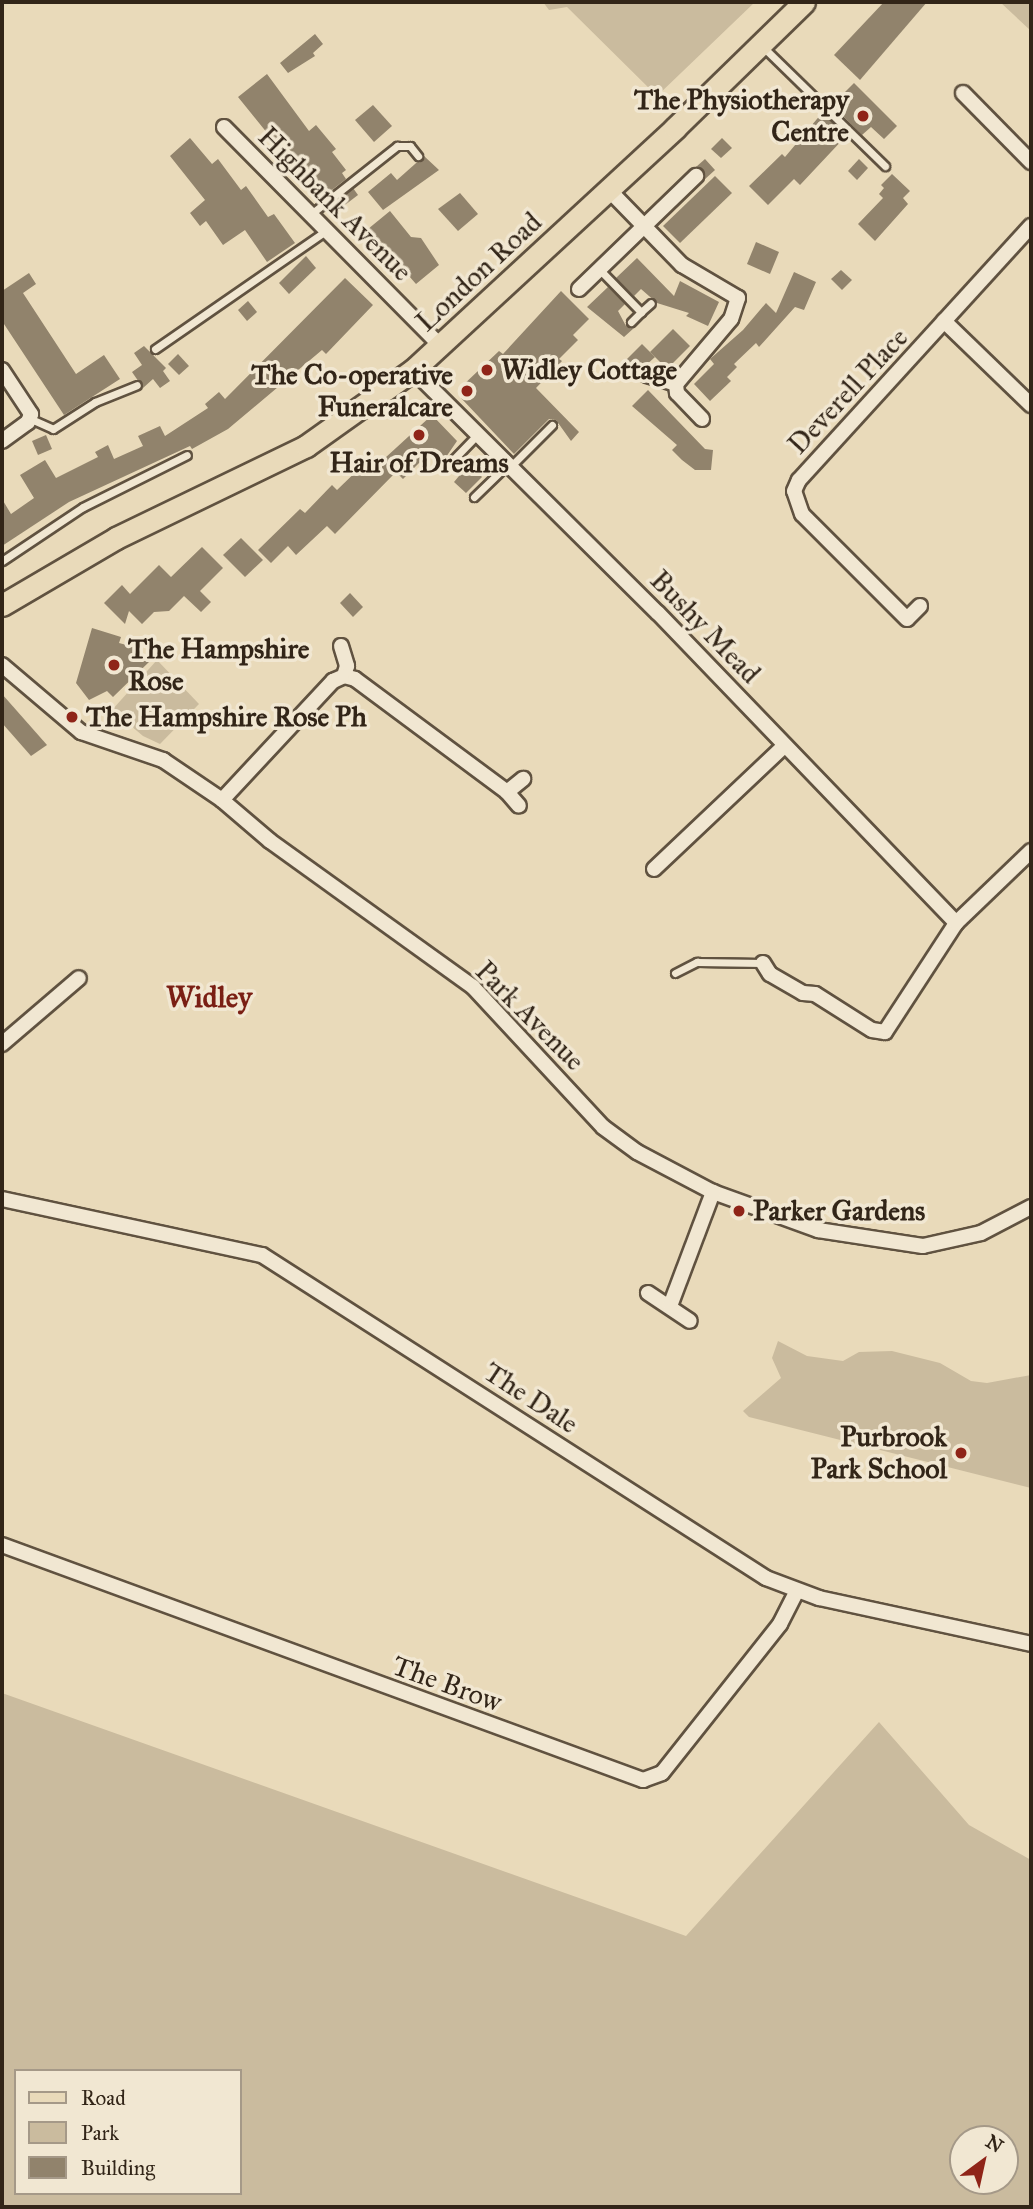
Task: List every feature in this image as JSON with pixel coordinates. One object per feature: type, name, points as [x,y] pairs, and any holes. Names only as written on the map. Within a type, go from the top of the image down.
[{"type":"main road","name":"London Road","points":[[2,605],[116,538],[306,446],[413,370],[609,190],[804,2]]},
{"type":"street","points":[[963,93],[1031,162]]},
{"type":"street","name":"Highbank Avenue","points":[[224,127],[441,346]]},
{"type":"street","points":[[579,289],[696,176]]},
{"type":"street","points":[[609,190],[682,265],[738,298],[732,319],[676,384],[677,393],[702,419]]},
{"type":"street","name":"Deverell Place","points":[[920,607],[903,624],[802,514],[794,491],[799,480],[1031,226]]},
{"type":"street","name":"Deverell Place","points":[[944,321],[1031,405]]},
{"type":"street","points":[[2,370],[31,419],[2,441]]},
{"type":"street","name":"Bushy Mead","points":[[413,370],[785,745],[956,923]]},
{"type":"street","points":[[647,375],[676,384]]},
{"type":"street","points":[[341,646],[347,666],[344,676]]},
{"type":"street","name":"Park Avenue","points":[[2,665],[80,732],[163,760],[222,800],[270,841],[472,987],[603,1127],[637,1152],[713,1192],[818,1230],[923,1246],[981,1233],[1031,1207]]},
{"type":"street","points":[[222,800],[333,681],[344,676],[355,679],[507,792],[519,806]]},
{"type":"street","points":[[654,869],[785,745]]},
{"type":"street","points":[[507,792],[523,779]]},
{"type":"street","points":[[763,962],[770,974],[803,993],[815,994],[872,1030],[885,1032],[956,923],[1031,850]]},
{"type":"street","points":[[2,1044],[79,978]]},
{"type":"street","points":[[670,1306],[713,1192]]},
{"type":"street","name":"The Dale","points":[[2,1199],[262,1255],[743,1564],[796,1591],[1031,1643]]},
{"type":"street","points":[[648,1293],[690,1321]]},
{"type":"street","name":"The Brow","points":[[2,1545],[643,1780],[662,1773],[780,1624],[796,1591]]},
{"type":"lane","points":[[761,45],[885,166]]},
{"type":"lane","points":[[311,215],[397,146],[410,146],[418,156]]},
{"type":"lane","points":[[155,349],[327,230]]},
{"type":"lane","points":[[600,270],[641,312]]},
{"type":"lane","points":[[631,322],[651,303]]},
{"type":"lane","points":[[31,419],[53,429],[95,402],[137,384]]},
{"type":"lane","points":[[474,497],[552,425]]},
{"type":"lane","points":[[445,468],[478,434]]},
{"type":"lane","points":[[2,561],[83,508],[187,454]]},
{"type":"lane","points":[[675,973],[697,962],[763,962]]},
{"type":"green space","points":[[543,2],[755,2],[657,96],[567,7],[549,10]]},
{"type":"green space","points":[[1000,2],[1031,2],[1031,31]]},
{"type":"green space","points":[[157,660],[199,704],[160,744],[143,736],[112,710]]},
{"type":"green space","name":"Purbrook Park School","points":[[778,1341],[807,1356],[843,1361],[859,1352],[892,1351],[940,1363],[971,1381],[987,1383],[1031,1375],[1031,1488],[749,1417],[743,1411],[781,1378],[772,1358]]},
{"type":"green space","points":[[2,1693],[686,1936],[879,1722],[969,1825],[1031,1860],[1031,2207],[2,2207]]},
{"type":"building","points":[[884,2],[927,2],[860,80],[834,55]]},
{"type":"building","points":[[315,34],[323,44],[313,53],[315,56],[288,73],[280,63]]},
{"type":"building","points":[[267,74],[309,131],[316,125],[336,149],[332,152],[346,170],[342,173],[346,179],[328,193],[281,140],[276,144],[238,97]]},
{"type":"building","name":"The Physiotherapy Centre","points":[[854,83],[897,126],[884,139],[871,127],[862,135],[832,105]]},
{"type":"building","points":[[373,105],[392,126],[374,142],[355,120]]},
{"type":"building","points":[[822,113],[846,136],[800,185],[794,179],[768,205],[749,186],[782,154],[785,157]]},
{"type":"building","points":[[190,138],[212,164],[218,159],[241,190],[246,186],[268,217],[274,214],[295,243],[267,262],[245,230],[223,245],[206,221],[200,226],[190,213],[205,200],[170,156]]},
{"type":"building","points":[[722,138],[732,148],[721,158],[711,149]]},
{"type":"building","points":[[424,156],[439,170],[383,210],[368,192],[391,173],[397,180]]},
{"type":"building","points":[[705,159],[715,170],[704,180],[703,170],[696,167]]},
{"type":"building","points":[[859,159],[868,168],[857,180],[848,171]]},
{"type":"building","points":[[892,174],[910,191],[903,198],[908,204],[875,241],[858,224],[883,198],[879,194],[884,188],[881,185]]},
{"type":"building","points":[[715,176],[732,193],[680,243],[663,226]]},
{"type":"building","points":[[353,188],[358,195],[341,208],[336,202]]},
{"type":"building","points":[[460,193],[478,214],[458,231],[438,209]]},
{"type":"building","points":[[390,211],[411,237],[421,238],[439,265],[416,284],[368,229]]},
{"type":"building","points":[[756,242],[779,252],[770,274],[747,264]]},
{"type":"building","points":[[306,256],[316,268],[289,294],[279,283]]},
{"type":"building","points":[[637,258],[674,296],[680,281],[719,302],[708,326],[686,316],[689,313],[657,303],[641,289],[634,296],[616,278]]},
{"type":"building","points":[[841,270],[852,280],[842,290],[831,279]]},
{"type":"building","points":[[794,272],[816,282],[804,310],[795,307],[759,347],[756,343],[734,364],[737,367],[727,377],[731,381],[710,401],[694,384],[714,364],[710,359],[743,330],[766,303],[776,313]]},
{"type":"building","points":[[29,273],[36,284],[23,293],[76,374],[104,355],[120,379],[64,415],[2,321],[2,291]]},
{"type":"building","points":[[345,278],[373,305],[326,354],[322,350],[228,429],[192,449],[190,446],[69,502],[2,546],[2,499],[11,514],[34,498],[20,475],[45,460],[56,478],[98,457],[95,452],[108,445],[114,459],[143,446],[138,436],[160,426],[165,436],[208,408],[205,404],[219,392],[225,399]]},
{"type":"building","points":[[608,287],[625,304],[618,311],[626,326],[634,328],[624,337],[587,307]]},
{"type":"building","points":[[561,291],[589,319],[573,335],[578,340],[559,359],[562,361],[536,388],[579,432],[571,441],[556,420],[549,419],[514,454],[461,398],[460,388],[499,351],[503,354]]},
{"type":"building","points":[[248,301],[257,312],[247,321],[238,310]]},
{"type":"building","points":[[673,329],[690,346],[667,369],[650,352]]},
{"type":"building","points":[[642,344],[655,357],[633,377],[621,365]]},
{"type":"building","points":[[144,346],[166,368],[163,371],[170,381],[160,388],[153,379],[143,388],[132,372],[142,365],[134,353]]},
{"type":"building","points":[[178,354],[189,366],[179,375],[168,364]]},
{"type":"building","points":[[648,390],[705,449],[713,450],[711,470],[695,470],[682,460],[672,450],[677,445],[632,406]]},
{"type":"building","points":[[432,415],[457,441],[444,460],[441,457],[435,462],[428,454],[403,479],[396,472],[335,534],[327,526],[296,555],[288,546],[271,563],[258,550],[300,509],[305,513],[332,485],[337,490],[366,462],[373,469]]},
{"type":"building","points":[[46,435],[52,449],[38,455],[32,441]]},
{"type":"building","points":[[463,458],[482,477],[466,493],[454,482],[459,476],[453,469]]},
{"type":"building","points":[[241,538],[263,560],[245,577],[223,555]]},
{"type":"building","points":[[202,547],[223,568],[200,591],[211,602],[201,612],[184,596],[169,611],[154,612],[142,624],[129,611],[125,624],[104,603],[122,585],[130,594],[159,565],[171,577]]},
{"type":"building","points":[[350,593],[363,607],[353,617],[340,603]]},
{"type":"building","name":"The Hampshire Rose","points":[[92,628],[121,637],[119,643],[134,647],[150,661],[113,697],[107,691],[89,700],[76,683]]},
{"type":"building","points":[[2,694],[47,745],[31,756],[2,723]]},
{"type":"place","name":"The Physiotherapy Centre","points":[[863,116]]},
{"type":"place","name":"Widley Cottage","points":[[487,370]]},
{"type":"place","name":"The Co-operative Funeralcare","points":[[467,391]]},
{"type":"place","name":"Hair of Dreams","points":[[419,435]]},
{"type":"place","name":"The Hampshire Rose","points":[[114,665]]},
{"type":"place","name":"The Hampshire Rose Ph","points":[[72,717]]},
{"type":"place","name":"Parker Gardens","points":[[739,1211]]},
{"type":"place","name":"Purbrook Park School","points":[[961,1453]]},
{"type":"district","name":"Widley","points":[[209,997]]}]
